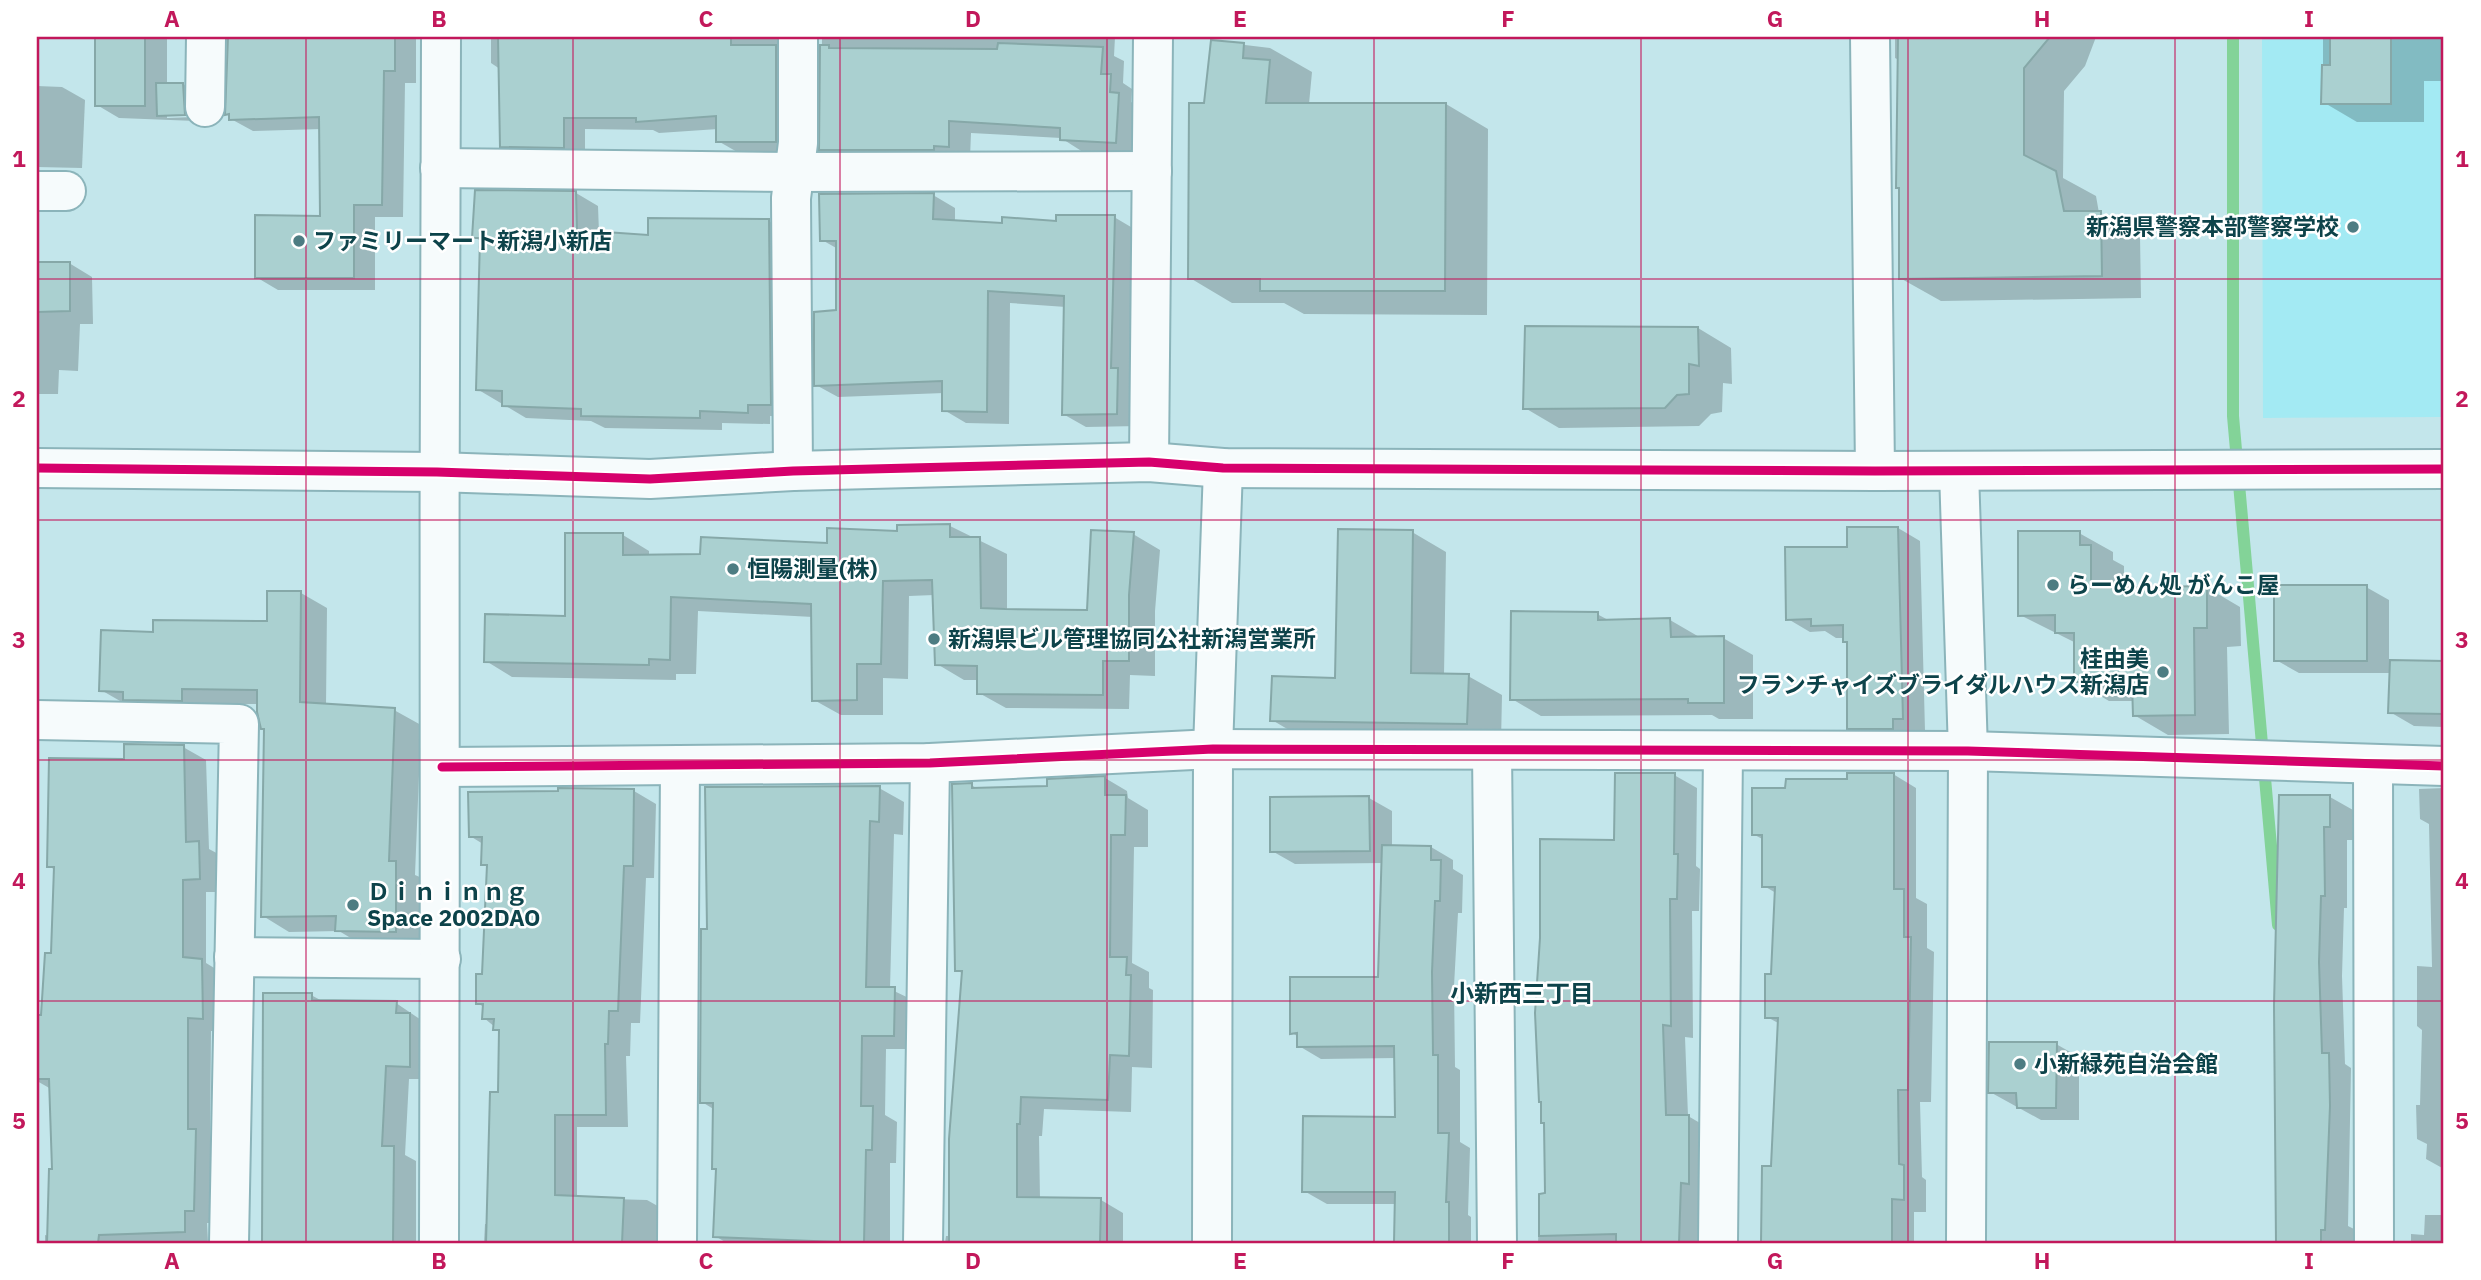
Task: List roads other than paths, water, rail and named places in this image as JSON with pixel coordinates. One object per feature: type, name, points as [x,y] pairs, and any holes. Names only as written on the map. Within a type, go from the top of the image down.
[{"type":"street","points":[[205,107],[206,37]]},
{"type":"street","points":[[439,1243],[442,767],[437,472],[441,37]]},
{"type":"street","points":[[793,471],[792,198],[798,37]]},
{"type":"street","points":[[1149,462],[1153,37]]},
{"type":"street","points":[[1870,37],[1875,471]]},
{"type":"street","points":[[440,168],[795,172],[1152,171]]},
{"type":"street","points":[[37,468],[437,472],[650,479],[793,471],[1149,462],[1223,468],[1875,471],[2444,469]]},
{"type":"street","points":[[1212,1243],[1213,749],[1223,468]]},
{"type":"street","points":[[1959,471],[1968,751],[1966,1243]]},
{"type":"street","points":[[37,720],[239,724],[229,1243]]},
{"type":"street","points":[[442,767],[930,763],[1213,749],[1968,751],[2444,766]]},
{"type":"street","points":[[1492,750],[1497,1243]]},
{"type":"street","points":[[1718,1243],[1723,751]]},
{"type":"street","points":[[923,1243],[930,763]]},
{"type":"street","points":[[677,1243],[680,765]]},
{"type":"street","points":[[2373,765],[2374,1243]]},
{"type":"street","points":[[234,957],[441,959]]},
{"type":"waterway","points":[[2233,37],[2233,416],[2278,925]]},
{"type":"place","name":"新潟県警察本部警察学校","points":[[2353,227]]},
{"type":"place","name":"ファミリーマート新潟小新店","points":[[299,241]]},
{"type":"place","name":"恒陽測量(株)","points":[[733,569]]},
{"type":"place","name":"らーめん処 がんこ屋","points":[[2053,585]]},
{"type":"place","name":"新潟県ビル管理協同公社新潟営業所","points":[[934,639]]},
{"type":"place","name":"桂由美 フランチャイズブライダルハウス新潟店","points":[[2163,672]]},
{"type":"place","name":"Ｄｉｎｉｎｎｇ Space 2002DAO","points":[[353,905]]},
{"type":"place","name":"小新緑苑自治会館","points":[[2020,1064]]},
{"type":"district","name":"小新西三丁目","points":[[1522,994]]}]
